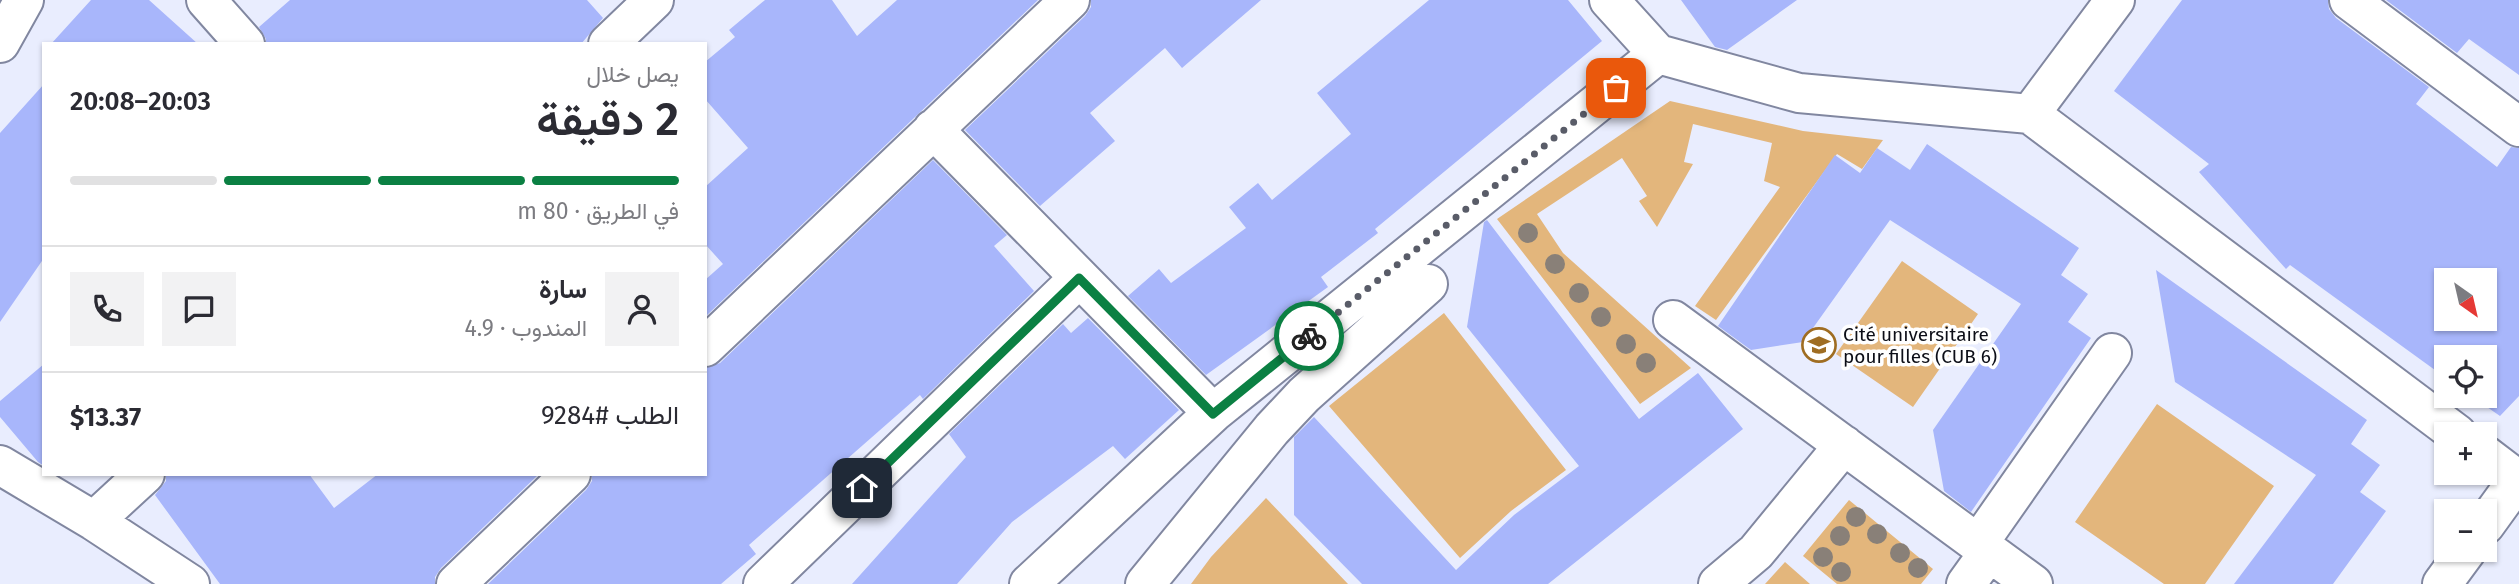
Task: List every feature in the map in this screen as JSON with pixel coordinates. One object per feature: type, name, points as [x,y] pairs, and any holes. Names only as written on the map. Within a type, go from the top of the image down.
[{"type":"street","points":[[0,43],[24,0]]},
{"type":"street","points":[[610,42],[654,0]]},
{"type":"street","points":[[707,345],[1070,0]]},
{"type":"street","points":[[1609,0],[1658,54],[1799,93],[2030,114],[2441,422]]},
{"type":"street","points":[[2030,114],[2115,0]]},
{"type":"street","points":[[2349,0],[2519,127]]},
{"type":"street","points":[[1029,584],[1213,414],[1658,54]]},
{"type":"street","points":[[933,129],[1213,414]]},
{"type":"street","points":[[763,584],[1079,278]]},
{"type":"street","points":[[1145,584],[1304,394],[1427,284]]},
{"type":"street","points":[[1673,320],[2033,584]]},
{"type":"street","points":[[1966,584],[1984,548],[2112,353]]},
{"type":"street","points":[[1718,584],[1756,552],[1844,445]]},
{"type":"street","points":[[2497,464],[2518,479],[2497,508]]},
{"type":"street","points":[[0,465],[94,521],[190,584]]},
{"type":"street","points":[[94,521],[143,476]]},
{"type":"street","points":[[456,584],[569,476]]},
{"type":"street","points":[[2442,584],[2458,562]]},
{"type":"shaded area","points":[[1670,101],[1803,131],[1883,140],[1862,169],[1837,154],[1716,320],[1695,306],[1780,187],[1764,181],[1772,143],[1693,124],[1684,162],[1693,164],[1657,227],[1639,201],[1647,196],[1622,158],[1537,214],[1563,253],[1691,368],[1640,404],[1497,219]]},
{"type":"shaded area","points":[[1902,261],[1978,314],[1913,407],[1836,354]]},
{"type":"shaded area","points":[[1444,313],[1566,470],[1511,511],[1460,558],[1329,406]]},
{"type":"shaded area","points":[[2157,404],[2274,486],[2205,584],[2164,584],[2075,522]]},
{"type":"shaded area","points":[[1266,498],[1348,584],[1191,584],[1211,557]]},
{"type":"shaded area","points":[[1849,500],[1933,569],[1921,584],[1837,584],[1803,556]]},
{"type":"shaded area","points":[[1785,562],[1810,584],[1765,584]]},
{"type":"building","points":[[91,0],[149,0],[196,42],[53,42]]},
{"type":"building","points":[[290,0],[587,0],[603,18],[583,42],[266,42],[259,27]]},
{"type":"building","points":[[765,0],[832,0],[857,36],[897,0],[1038,0],[707,315],[707,278],[723,264],[707,246],[707,185],[748,148],[707,101],[707,60],[735,37],[729,30]]},
{"type":"building","points":[[1091,0],[1261,0],[1182,68],[1165,48],[1090,113],[1115,141],[1040,206],[965,130],[1085,16],[1091,7]]},
{"type":"building","points":[[1429,0],[1568,0],[1602,41],[1375,229],[1378,233],[1321,277],[1328,287],[1206,375],[1128,296],[1159,269],[1171,283],[1246,228],[1229,207],[1258,183],[1272,200],[1351,134],[1317,93]]},
{"type":"building","points":[[1681,0],[1797,0],[1727,50],[1715,47]]},
{"type":"building","points":[[2182,0],[2328,0],[2329,9],[2336,18],[2429,87],[2416,104],[2497,167],[2511,147],[2519,148],[2519,396],[2500,416],[2488,408],[2497,408],[2497,345],[2434,345],[2434,369],[2290,265],[2286,269],[2199,172],[2209,164],[2114,91]]},
{"type":"building","points":[[2386,0],[2519,0],[2519,75],[2469,39],[2457,53]]},
{"type":"building","points":[[42,86],[42,261],[0,322],[0,133]]},
{"type":"building","points":[[1927,144],[2079,248],[2061,275],[2088,294],[2068,322],[2091,338],[1971,512],[1944,491],[1933,430],[2021,304],[1890,220],[1803,342],[1751,350],[1718,326],[1835,155],[1860,173],[1877,148],[1910,170]]},
{"type":"building","points":[[933,160],[1007,235],[994,246],[1034,291],[923,399],[920,395],[749,545],[756,554],[721,584],[488,584],[586,490],[592,476],[707,476],[707,367],[720,363]]},
{"type":"building","points":[[1487,220],[1639,419],[1698,373],[1743,429],[1548,584],[1362,584],[1294,515],[1294,437],[1314,417],[1456,570],[1514,515],[1579,466],[1467,327],[1484,222]]},
{"type":"building","points":[[2156,270],[2367,420],[2351,444],[2380,465],[2360,492],[2386,511],[2333,584],[2234,584],[2316,475],[2175,382]]},
{"type":"building","points":[[1088,318],[1179,410],[1125,459],[1113,446],[1012,522],[957,584],[852,584],[966,457],[949,434],[1063,324],[1071,333]]},
{"type":"building","points":[[42,366],[42,465],[0,417],[0,401]]},
{"type":"building","points":[[166,476],[310,476],[334,508],[375,476],[537,476],[441,568],[435,577],[435,584],[220,584],[155,495],[166,481]]},
{"type":"way so far","points":[[1309,336],[1616,88]]},
{"type":"place","name":"Cité universitaire pour filles (CUB 6)","points":[[1819,345]]},
{"type":"route","points":[[862,488],[1079,278],[1213,414],[1309,336]]}]
